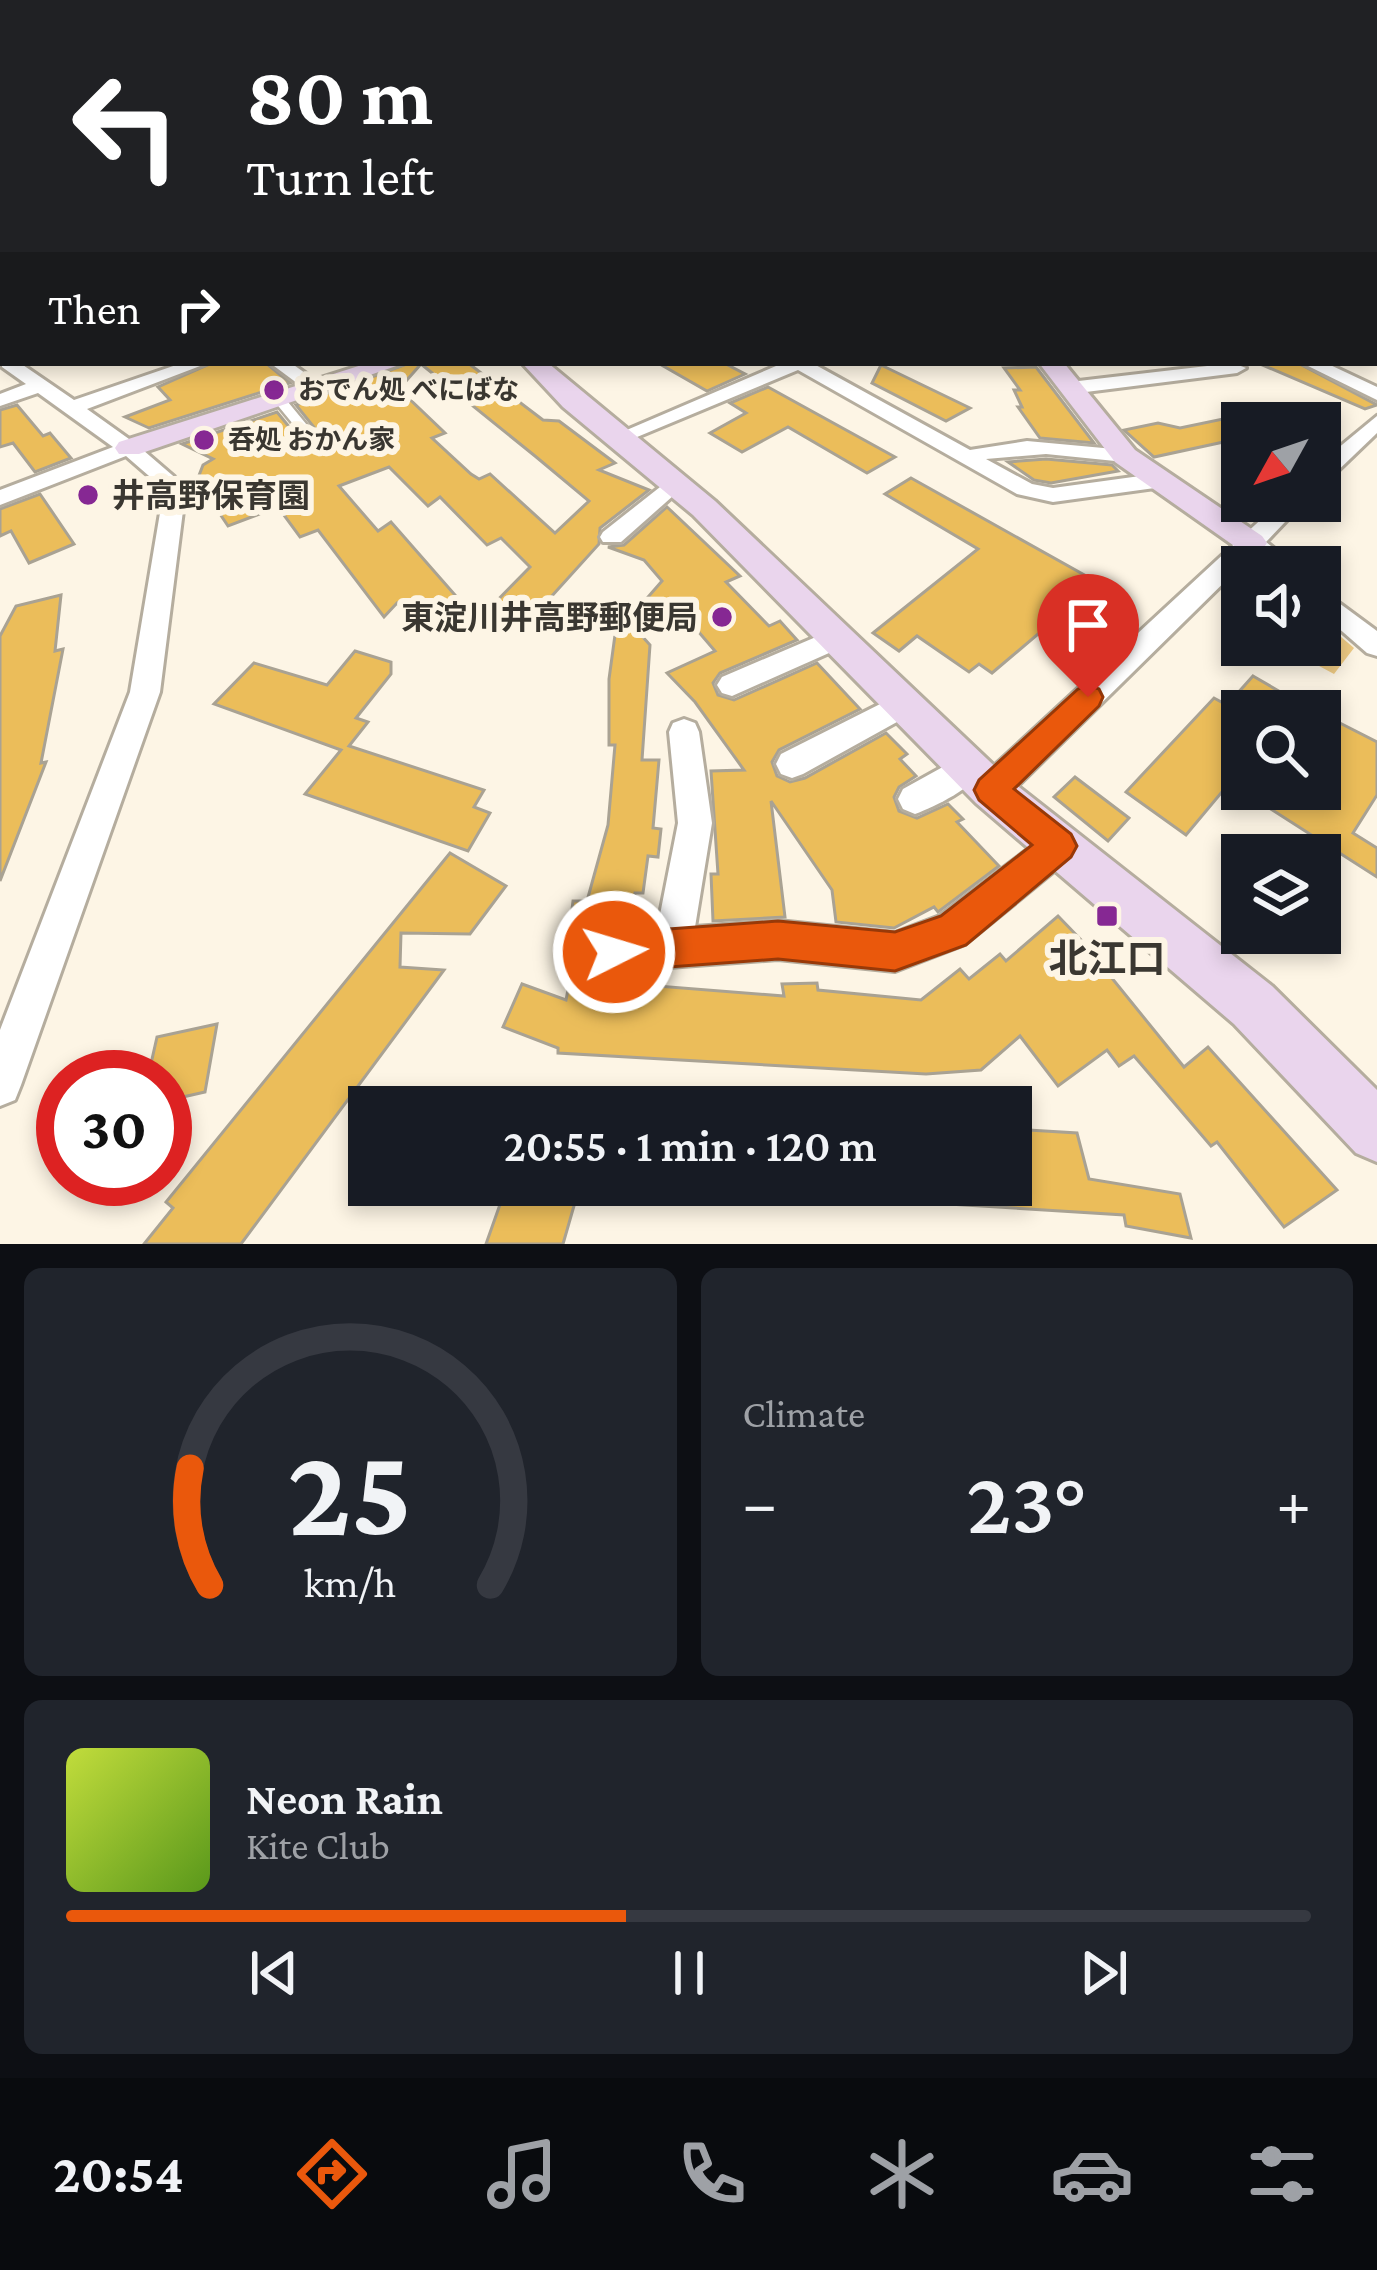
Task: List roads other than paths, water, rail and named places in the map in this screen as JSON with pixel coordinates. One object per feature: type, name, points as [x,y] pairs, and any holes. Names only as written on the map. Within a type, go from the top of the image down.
[{"type":"street","points":[[74,407],[190,366]]},
{"type":"street","points":[[283,366],[316,388]]},
{"type":"street","points":[[0,498],[129,448],[381,366]]},
{"type":"street","points":[[537,366],[674,483],[979,779],[1252,1005],[1377,1132]]},
{"type":"street","points":[[618,438],[792,366]]},
{"type":"street","points":[[804,366],[1025,489],[1052,495],[1162,480]]},
{"type":"street","points":[[1053,366],[1126,456],[1256,546]]},
{"type":"street","points":[[1316,366],[1377,394]]},
{"type":"street","points":[[1070,388],[1237,368]]},
{"type":"street","points":[[0,400],[13,369],[74,407],[175,487],[146,692],[0,1085]]},
{"type":"street","points":[[1341,455],[1377,422]]},
{"type":"street","points":[[968,457],[999,447],[1039,445],[1126,456]]},
{"type":"street","points":[[612,536],[674,483]]},
{"type":"street","points":[[915,799],[979,779],[1272,522]]},
{"type":"street","points":[[1341,616],[1377,646]]},
{"type":"street","points":[[732,686],[837,638]]},
{"type":"street","points":[[792,764],[904,704]]},
{"type":"street","points":[[673,946],[695,823],[684,732]]},
{"type":"street","points":[[614,952],[778,940],[895,952],[952,931],[1059,846]]},
{"type":"lane","points":[[278,399],[316,444]]},
{"type":"place","name":"おでん処 べにばな","points":[[274,390]]},
{"type":"place","name":"呑処 おかん家","points":[[204,440]]},
{"type":"place","name":"井高野保育園","points":[[88,495]]},
{"type":"place","name":"東淀川井高野郵便局","points":[[722,617]]},
{"type":"place","name":"北江口","points":[[1107,916]]}]
